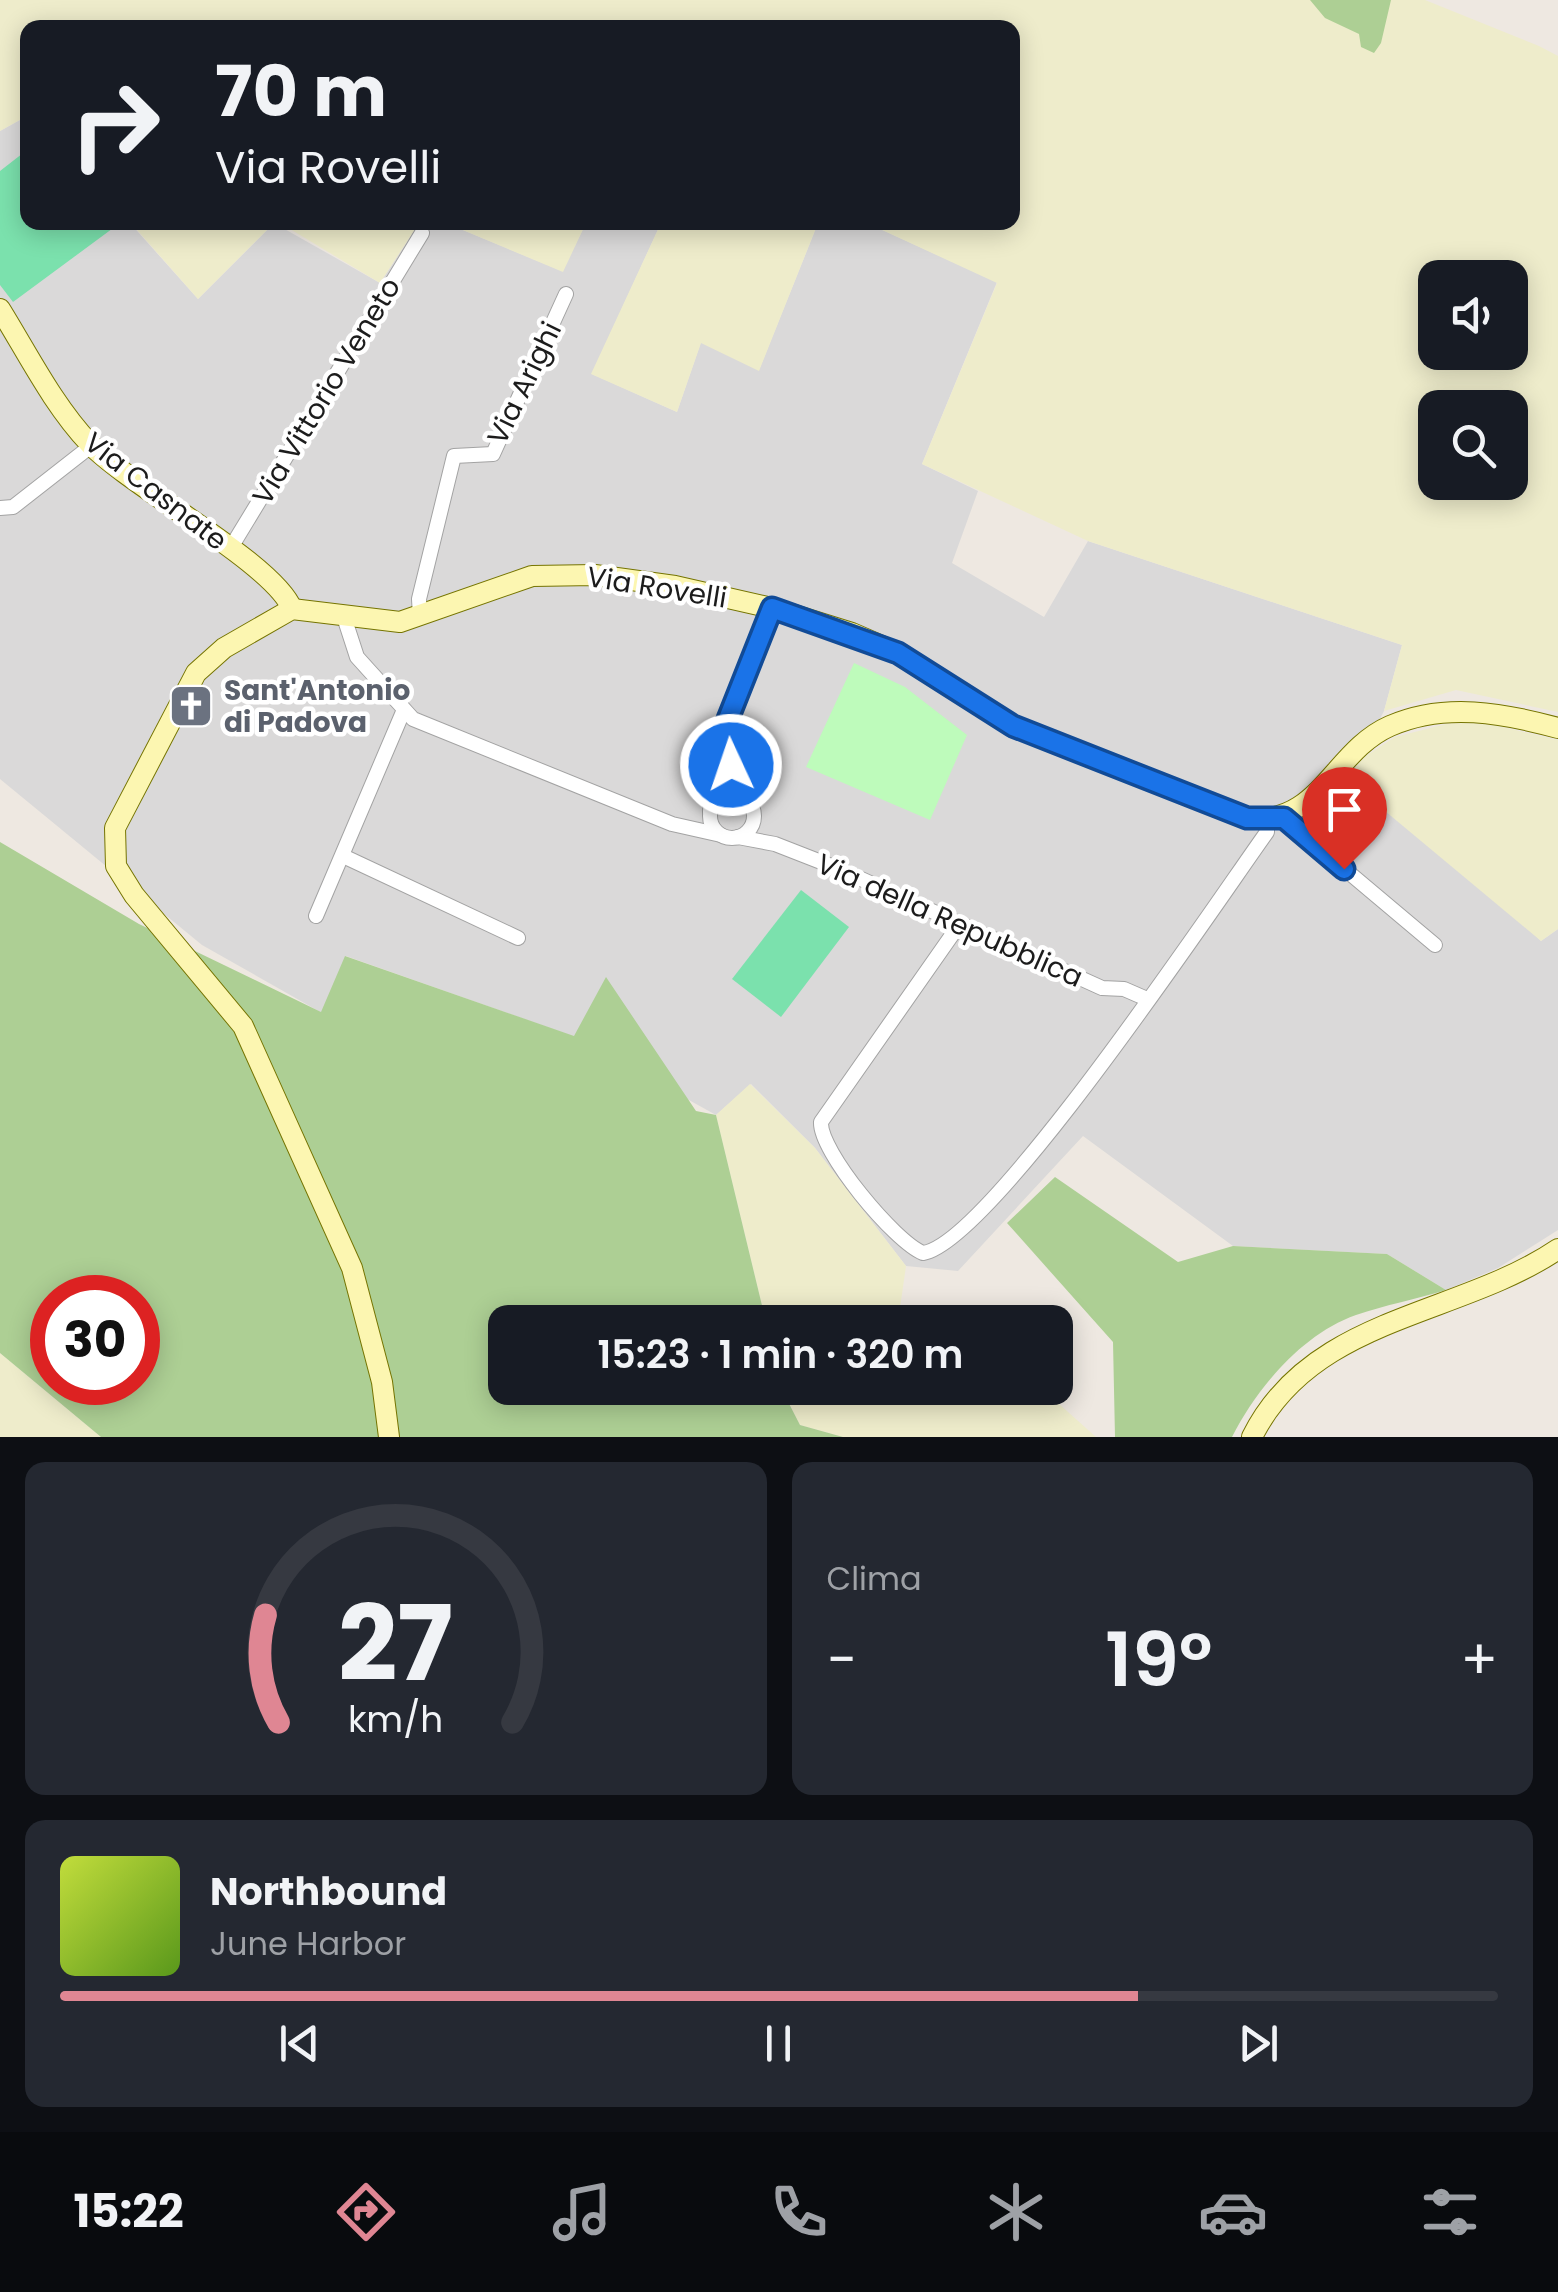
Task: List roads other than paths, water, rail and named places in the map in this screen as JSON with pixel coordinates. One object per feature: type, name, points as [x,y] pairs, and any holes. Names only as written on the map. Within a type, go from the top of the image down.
[{"type":"street","name":"Via Vittorio Veneto","points":[[230,549],[422,233]]},
{"type":"street","name":"Via Arighi","points":[[420,616],[419,599],[454,456],[493,454],[566,294]]},
{"type":"street","name":"Via Casnate","points":[[0,309],[66,414],[91,446],[230,549],[288,597],[292,610]]},
{"type":"street","points":[[0,508],[13,507],[91,446]]},
{"type":"street","name":"Via Rovelli","points":[[292,610],[400,622],[502,584],[560,574],[675,586],[772,608],[898,653],[1013,726],[1247,818],[1276,819],[1435,945]]},
{"type":"street","points":[[721,835],[710,821],[714,754],[772,608]]},
{"type":"street","points":[[292,610],[224,648],[196,672],[115,828],[116,866],[134,895],[243,1026],[352,1268],[382,1382],[389,1437]]},
{"type":"street","points":[[344,618],[358,657],[403,712],[672,824],[775,844]]},
{"type":"street","points":[[316,916],[403,712]]},
{"type":"street","points":[[959,925],[829,1106],[820,1134],[899,1241],[923,1253],[950,1243],[1058,1124],[1276,819],[1302,806],[1362,744],[1403,721],[1451,712],[1481,712],[1558,728]]},
{"type":"street","points":[[724,729],[724,744],[743,797],[775,844]]},
{"type":"street","points":[[710,812],[727,794],[743,797]]},
{"type":"street","points":[[738,837],[746,833],[754,818]]},
{"type":"street","name":"Via della Repubblica","points":[[775,844],[1102,988],[1124,989],[1147,999]]},
{"type":"street","points":[[343,856],[518,938]]},
{"type":"street","points":[[1252,1437],[1284,1392],[1342,1345],[1379,1325],[1521,1270],[1558,1250]]},
{"type":"place","name":"Sant'Antonio di Padova","points":[[191,706]]}]
